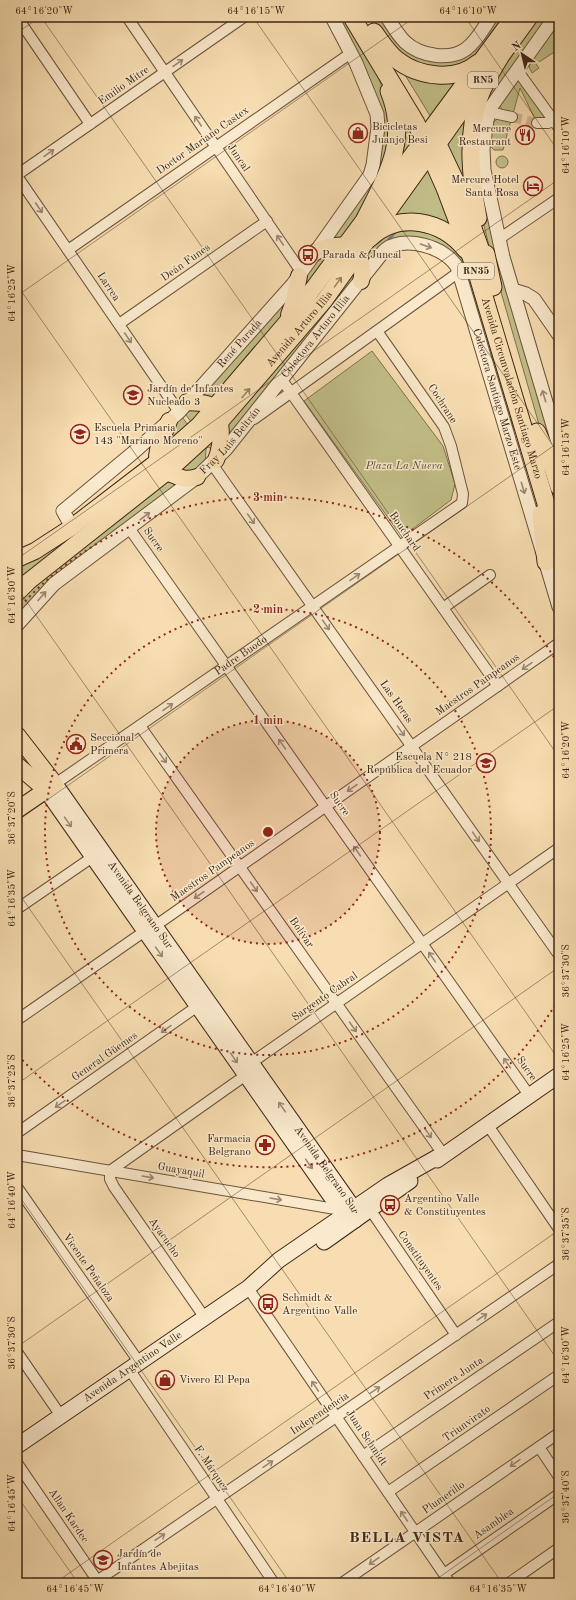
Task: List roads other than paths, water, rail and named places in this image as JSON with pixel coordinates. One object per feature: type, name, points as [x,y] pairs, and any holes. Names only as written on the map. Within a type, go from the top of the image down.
[{"type":"highway","name":"Avenida Circunvalación Santiago Marzo","points":[[352,17],[414,119],[431,141],[470,255],[559,547]]},
{"type":"highway","points":[[352,17],[387,86],[397,120],[396,143],[391,164],[365,218]]},
{"type":"highway","name":"Avenida Circunvalación Santiago Marzo","points":[[365,17],[464,202],[493,287],[559,506]]},
{"type":"highway","name":"Avenida Arturo Illia","points":[[494,55],[514,17]]},
{"type":"highway","name":"Avenida Arturo Illia","points":[[431,141],[494,55],[529,17]]},
{"type":"highway","points":[[374,32],[389,53],[398,61],[414,70],[427,74],[448,75],[467,70],[478,62],[494,55]]},
{"type":"highway","points":[[493,287],[474,194],[471,170],[471,149],[474,120],[479,98],[494,55]]},
{"type":"highway","points":[[370,238],[381,230],[394,224],[424,222],[438,227],[452,235],[470,255]]},
{"type":"highway","points":[[512,392],[516,430],[541,513],[546,562]]},
{"type":"highway","points":[[536,432],[553,468],[559,487]]},
{"type":"main road","name":"Avenida Arturo Illia","points":[[17,559],[38,549],[162,467],[193,450],[365,218],[431,141]]},
{"type":"main road","name":"Avenida Arturo Illia","points":[[217,416],[318,310],[358,256],[431,141]]},
{"type":"main road","points":[[316,252],[326,247],[345,246],[352,248],[358,256],[362,269],[361,281]]},
{"type":"main road","points":[[285,325],[292,306],[300,274]]},
{"type":"main road","points":[[198,477],[184,479],[162,467],[158,452],[178,412],[205,403],[217,416],[220,448],[214,462]]},
{"type":"main road","name":"Avenida Arturo Illia","points":[[17,593],[162,467]]},
{"type":"main road","name":"Avenida Belgrano Sur","points":[[17,735],[50,787],[202,1003],[249,1069],[355,1211]]},
{"type":"main road","name":"Avenida Belgrano Sur","points":[[17,765],[50,787]]},
{"type":"main road","name":"Padre Buodo","points":[[17,810],[50,787]]},
{"type":"main road","name":"Avenida Argentino Valle","points":[[17,1446],[248,1288],[279,1260],[355,1211],[402,1176],[443,1154],[559,1075]]},
{"type":"street","points":[[17,17],[90,124]]},
{"type":"street","name":"Juncal","points":[[127,17],[267,221],[300,274]]},
{"type":"street","points":[[332,17],[351,53]]},
{"type":"street","points":[[387,17],[406,43],[424,53],[441,55],[458,54],[467,48],[491,17]]},
{"type":"street","points":[[555,17],[489,112],[486,124],[482,160],[499,239],[559,446]]},
{"type":"street","name":"Emilio Mitre","points":[[17,176],[238,19]]},
{"type":"street","name":"Doctor Mariano Castex","points":[[68,250],[351,53]]},
{"type":"street","name":"René Parada","points":[[72,527],[63,511],[121,463],[178,412],[300,274],[370,175],[373,165],[378,118],[361,73],[351,53]]},
{"type":"street","points":[[517,70],[556,125]]},
{"type":"street","points":[[489,112],[512,117]]},
{"type":"street","points":[[537,123],[556,125]]},
{"type":"street","name":"Larrea","points":[[17,176],[178,412]]},
{"type":"street","points":[[499,239],[559,198]]},
{"type":"street","name":"Deán Funes","points":[[119,324],[267,221]]},
{"type":"street","name":"Colectora Santiago Marzo Este","points":[[388,248],[396,245],[413,243],[424,245],[447,255],[459,272],[559,607]]},
{"type":"street","name":"Colectora Arturo Illia","points":[[245,425],[388,248]]},
{"type":"street","name":"Fray Luis Beltrán","points":[[17,625],[50,587],[198,477],[214,462],[245,425],[459,272]]},
{"type":"street","points":[[513,290],[526,294],[534,299],[559,335]]},
{"type":"street","name":"Cochrane","points":[[377,331],[444,427],[451,446],[463,494],[463,500]]},
{"type":"street","name":"Bouchard","points":[[282,380],[498,686]]},
{"type":"street","name":"Las Heras","points":[[214,462],[313,606],[559,955]]},
{"type":"street","name":"Padre Buodo","points":[[50,787],[459,506],[463,500]]},
{"type":"street","name":"Sucre","points":[[130,528],[530,1095]]},
{"type":"street","points":[[443,608],[490,575]]},
{"type":"street","name":"Maestros Pampeanos","points":[[17,1020],[240,867],[559,643]]},
{"type":"street","name":"Bolívar","points":[[140,726],[443,1154]]},
{"type":"street","name":"Sargento Cabral","points":[[110,1171],[337,1004],[559,848]]},
{"type":"street","points":[[17,909],[97,853]]},
{"type":"street","name":"General Güemes","points":[[17,1133],[202,1003]]},
{"type":"street","points":[[487,1124],[559,1229]]},
{"type":"street","name":"Guayaquil","points":[[17,1155],[355,1211]]},
{"type":"street","name":"Ayacucho","points":[[110,1171],[110,1179],[114,1187],[204,1318]]},
{"type":"street","name":"Vicente Peñaloza","points":[[17,1187],[134,1366]]},
{"type":"street","name":"Constituyentes","points":[[355,1211],[456,1335]]},
{"type":"street","name":"Independencia","points":[[97,1582],[559,1264]]},
{"type":"street","name":"Juan Schmidt","points":[[248,1288],[450,1583]]},
{"type":"street","name":"Primera Junta","points":[[363,1456],[559,1322]]},
{"type":"street","points":[[17,1352],[61,1416]]},
{"type":"street","name":"F. Márquez","points":[[134,1366],[217,1499],[274,1583]]},
{"type":"street","name":"Triunvirato","points":[[388,1492],[559,1375]]},
{"type":"street","name":"Plumerillo","points":[[342,1583],[559,1433]]},
{"type":"street","points":[[539,1447],[559,1477]]},
{"type":"street","name":"Allan Kardec","points":[[17,1463],[97,1582]]},
{"type":"street","name":"Asamblea","points":[[444,1574],[559,1494]]},
{"type":"street","points":[[509,1583],[559,1548]]},
{"type":"waterway","points":[[386,243],[395,232]]},
{"type":"tunnel","points":[[512,117],[537,123]]},
{"type":"place","name":"Bicicletas Juanjo Besi","points":[[358,133]]},
{"type":"place","name":"Mercure Restaurant","points":[[525,135]]},
{"type":"place","name":"Mercure Hotel Santa Rosa","points":[[533,186]]},
{"type":"place","name":"Parada & Juncal","points":[[308,255]]},
{"type":"place","name":"Jardín de Infantes Nucleado 3","points":[[133,395]]},
{"type":"place","name":"Escuela Primaria 143 \"Mariano Moreno\"","points":[[80,434]]},
{"type":"place","name":"Seccional Primera","points":[[76,744]]},
{"type":"place","name":"Escuela N° 218 República del Ecuador","points":[[486,763]]},
{"type":"place","name":"Farmacia Belgrano","points":[[265,1145]]},
{"type":"place","name":"Argentino Valle & Constituyentes","points":[[390,1205]]},
{"type":"place","name":"Schmidt & Argentino Valle","points":[[268,1304]]},
{"type":"place","name":"Vivero El Pepa","points":[[165,1380]]},
{"type":"place","name":"Jardín de Infantes Abejitas","points":[[103,1560]]},
{"type":"district","name":"BELLA VISTA","points":[[407,1538]]},
{"type":"park label","name":"Plaza La Nueva","points":[[404,466]]}]
